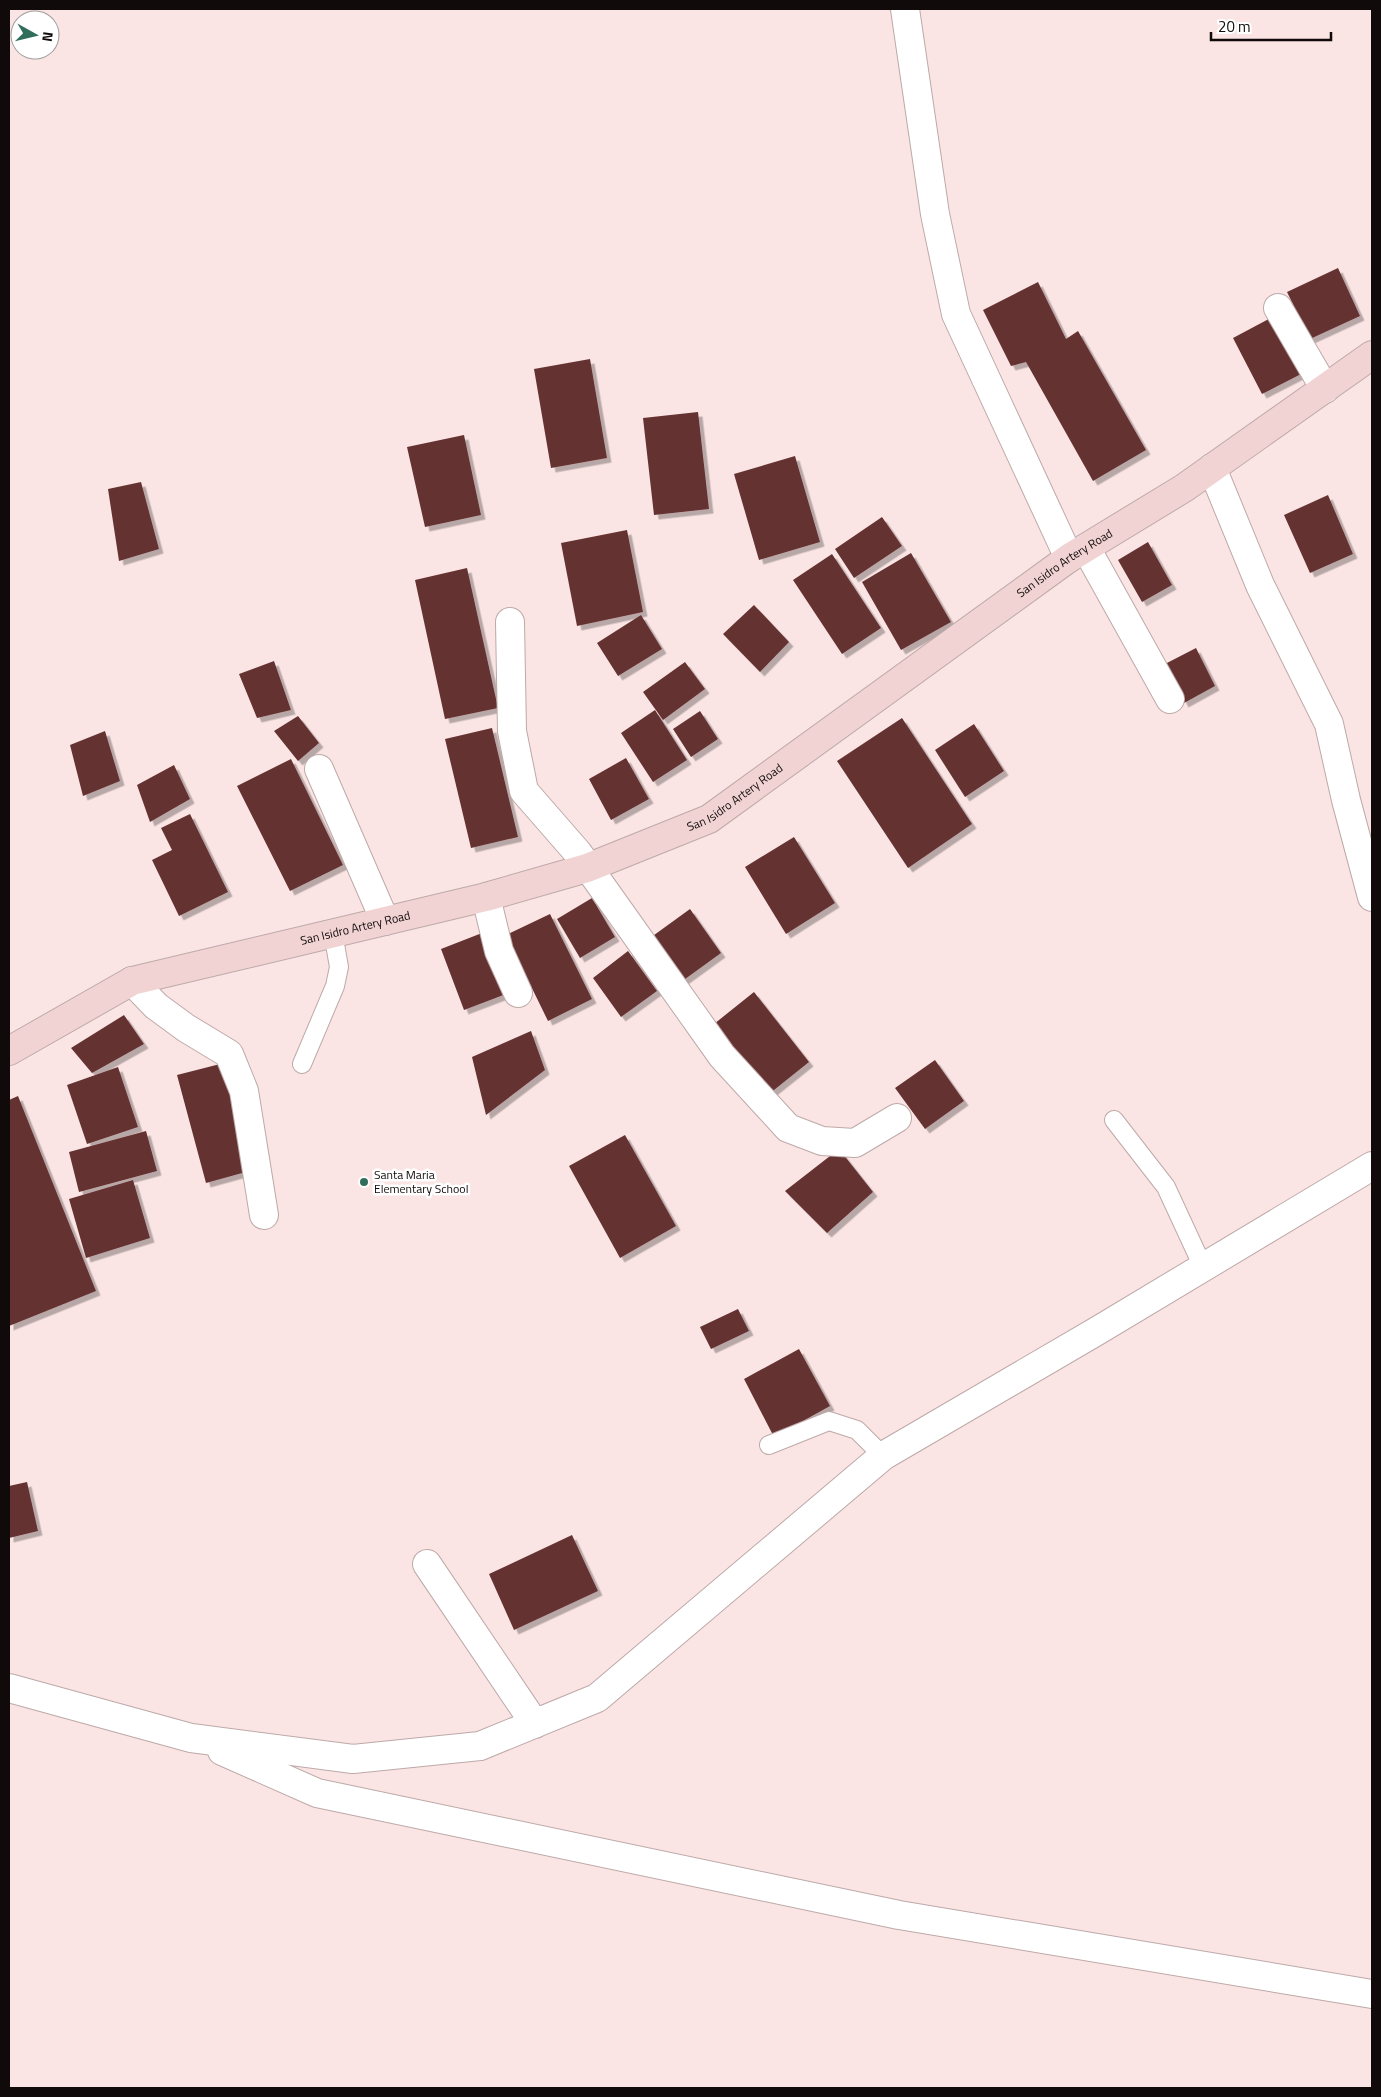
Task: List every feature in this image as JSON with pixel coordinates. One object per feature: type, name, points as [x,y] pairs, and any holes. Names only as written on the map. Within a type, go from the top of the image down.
[{"type":"street","points":[[905,9],[935,214],[956,314],[1077,553],[1170,699]]},
{"type":"street","points":[[1278,308],[1325,389]]},
{"type":"street","name":"San Isidro Artery Road","points":[[9,1051],[132,981],[486,897],[587,868],[709,820],[1077,553],[1184,488],[1372,355]]},
{"type":"street","points":[[1212,468],[1260,585],[1329,724],[1346,800],[1372,897]]},
{"type":"street","points":[[510,622],[512,731],[524,792],[545,818],[565,836],[722,1056],[788,1128],[822,1141],[855,1143],[897,1118]]},
{"type":"street","points":[[319,769],[385,921]]},
{"type":"street","points":[[486,897],[500,951],[518,993]]},
{"type":"street","points":[[132,981],[164,1012],[229,1054],[244,1091],[264,1215]]},
{"type":"street","points":[[9,1688],[191,1738],[353,1759],[480,1746],[597,1698],[883,1456],[1372,1166]]},
{"type":"street","points":[[427,1564],[534,1724]]},
{"type":"street","points":[[191,1738],[317,1793],[899,1915],[1372,1994]]},
{"type":"lane","points":[[302,1064],[335,986],[339,967],[333,933]]},
{"type":"lane","points":[[1114,1120],[1166,1187],[1203,1267]]},
{"type":"lane","points":[[769,1445],[829,1421],[857,1430],[883,1456]]},
{"type":"building","points":[[1338,268],[1360,316],[1310,339],[1287,292]]},
{"type":"building","points":[[1038,282],[1066,339],[1078,331],[1146,450],[1093,481],[1026,362],[1011,366],[983,310]]},
{"type":"building","points":[[1276,315],[1305,372],[1262,394],[1233,338]]},
{"type":"building","points":[[590,359],[607,458],[551,468],[534,369]]},
{"type":"building","points":[[698,412],[709,509],[654,515],[643,418]]},
{"type":"building","points":[[464,435],[481,515],[425,527],[407,447]]},
{"type":"building","points":[[795,456],[820,542],[759,560],[734,474]]},
{"type":"building","points":[[141,482],[159,549],[119,561],[108,489]]},
{"type":"building","points":[[1328,495],[1353,554],[1310,573],[1284,515]]},
{"type":"building","points":[[882,517],[902,546],[854,578],[835,549]]},
{"type":"building","points":[[627,530],[643,612],[577,626],[561,543]]},
{"type":"building","points":[[1148,542],[1172,585],[1142,602],[1118,560]]},
{"type":"building","points":[[911,553],[951,622],[901,650],[862,582]]},
{"type":"building","points":[[832,554],[881,628],[842,654],[793,580]]},
{"type":"building","points":[[467,568],[498,708],[445,719],[415,580]]},
{"type":"building","points":[[754,605],[789,642],[760,672],[723,634]]},
{"type":"building","points":[[641,615],[662,649],[618,676],[597,643]]},
{"type":"building","points":[[1196,648],[1215,686],[1184,703],[1165,664]]},
{"type":"building","points":[[274,661],[291,710],[257,718],[239,674]]},
{"type":"building","points":[[685,662],[705,689],[663,720],[643,692]]},
{"type":"building","points":[[655,710],[687,760],[653,782],[621,733]]},
{"type":"building","points":[[700,711],[718,739],[691,757],[673,729]]},
{"type":"building","points":[[298,716],[319,743],[298,761],[274,731]]},
{"type":"building","points":[[902,718],[972,824],[908,868],[837,761]]},
{"type":"building","points":[[974,724],[1004,771],[965,797],[935,750]]},
{"type":"building","points":[[492,728],[518,837],[471,848],[445,739]]},
{"type":"building","points":[[105,731],[120,781],[83,796],[70,745]]},
{"type":"building","points":[[626,758],[649,799],[611,820],[589,779]]},
{"type":"building","points":[[291,759],[343,865],[290,891],[237,786]]},
{"type":"building","points":[[174,765],[190,799],[150,822],[137,785]]},
{"type":"building","points":[[190,814],[228,892],[179,916],[152,860],[172,850],[161,828]]},
{"type":"building","points":[[794,837],[835,903],[786,934],[745,867]]},
{"type":"building","points":[[592,898],[615,937],[580,958],[557,919]]},
{"type":"building","points":[[690,909],[721,953],[681,982],[650,938]]},
{"type":"building","points":[[550,914],[592,999],[548,1021],[506,935]]},
{"type":"building","points":[[482,933],[506,994],[464,1010],[441,949]]},
{"type":"building","points":[[628,951],[657,991],[621,1017],[593,978]]},
{"type":"building","points":[[754,992],[809,1062],[769,1094],[714,1024]]},
{"type":"building","points":[[124,1015],[144,1044],[92,1073],[71,1048]]},
{"type":"building","points":[[531,1031],[545,1070],[486,1115],[472,1057]]},
{"type":"building","points":[[935,1060],[964,1101],[925,1129],[895,1088]]},
{"type":"building","points":[[224,1063],[253,1170],[206,1183],[177,1075]]},
{"type":"building","points":[[118,1067],[138,1127],[87,1144],[67,1085]]},
{"type":"building","points":[[18,1096],[96,1291],[9,1326],[9,1100]]},
{"type":"building","points":[[146,1131],[157,1171],[79,1192],[69,1152]]},
{"type":"building","points":[[625,1135],[676,1226],[620,1258],[569,1166]]},
{"type":"building","points":[[839,1149],[873,1192],[827,1233],[785,1191]]},
{"type":"building","points":[[133,1180],[150,1238],[86,1258],[69,1199]]},
{"type":"building","points":[[738,1309],[749,1331],[711,1349],[700,1327]]},
{"type":"building","points":[[799,1349],[830,1406],[774,1437],[744,1379]]},
{"type":"building","points":[[27,1482],[38,1531],[9,1538],[9,1486]]},
{"type":"building","points":[[572,1535],[598,1591],[514,1630],[489,1574]]},
{"type":"place","name":"Santa Maria Elementary School","points":[[364,1182]]}]
